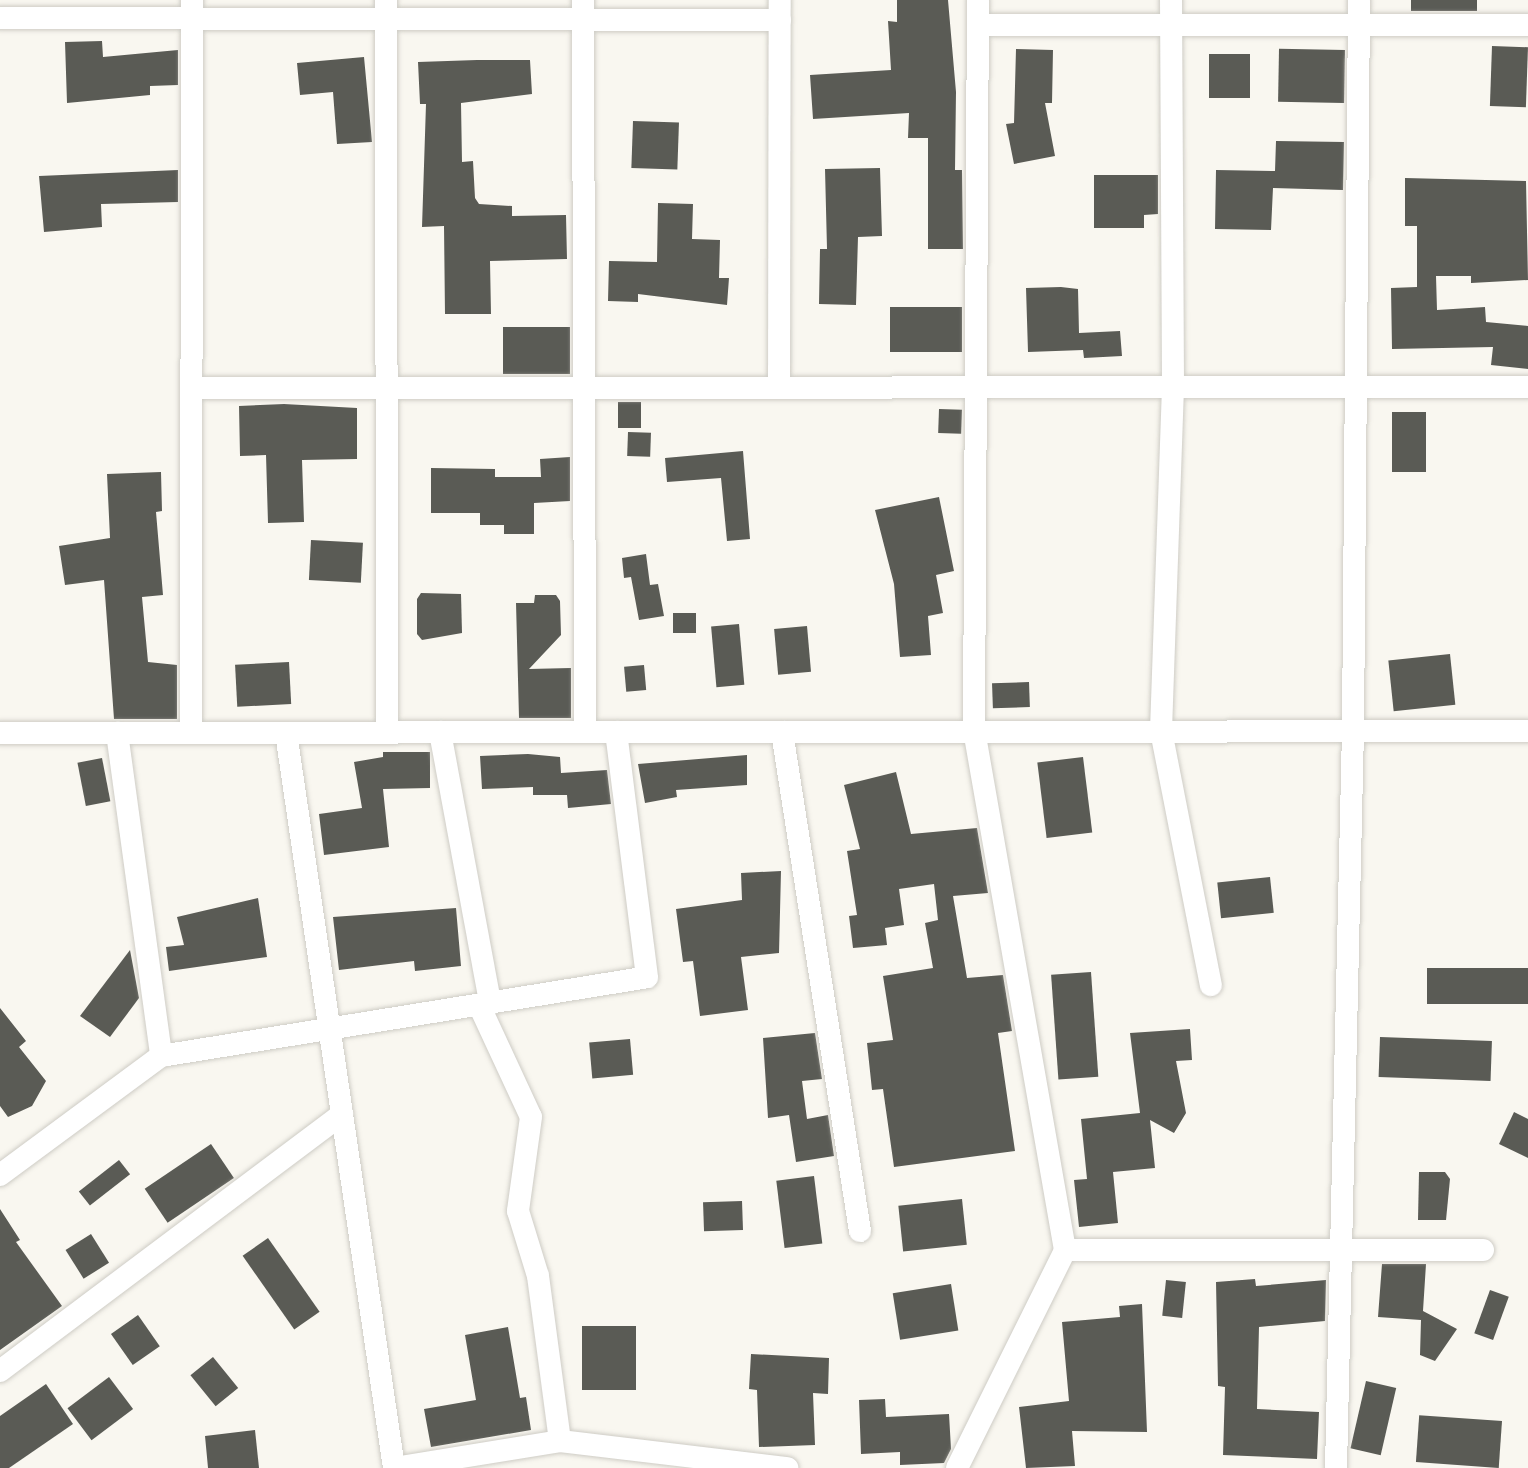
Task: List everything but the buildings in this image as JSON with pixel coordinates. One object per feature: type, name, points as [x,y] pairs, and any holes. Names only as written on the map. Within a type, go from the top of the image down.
[{"type":"street","points":[[957,1468],[1065,1250],[974,730],[978,0]]},
{"type":"street","points":[[1171,0],[1173,387],[1161,731],[1211,985]]},
{"type":"street","points":[[1336,1468],[1353,731],[1359,0]]},
{"type":"street","points":[[191,733],[192,9]]},
{"type":"street","points":[[0,18],[192,9],[780,10],[779,387]]},
{"type":"street","points":[[386,10],[387,732]]},
{"type":"street","points":[[583,10],[585,732]]},
{"type":"street","points":[[978,25],[1528,25]]},
{"type":"street","points":[[192,388],[1528,387]]},
{"type":"street","points":[[0,733],[1528,731]]},
{"type":"street","points":[[440,732],[484,1004],[531,1117],[518,1211],[538,1276],[560,1441]]},
{"type":"street","points":[[0,1175],[161,1056],[647,977],[616,732]]},
{"type":"street","points":[[782,732],[860,1231]]},
{"type":"street","points":[[117,733],[161,1056]]},
{"type":"street","points":[[286,733],[394,1468],[560,1441],[787,1468]]},
{"type":"street","points":[[0,1371],[342,1114]]},
{"type":"street","points":[[1065,1250],[1483,1250]]}]
